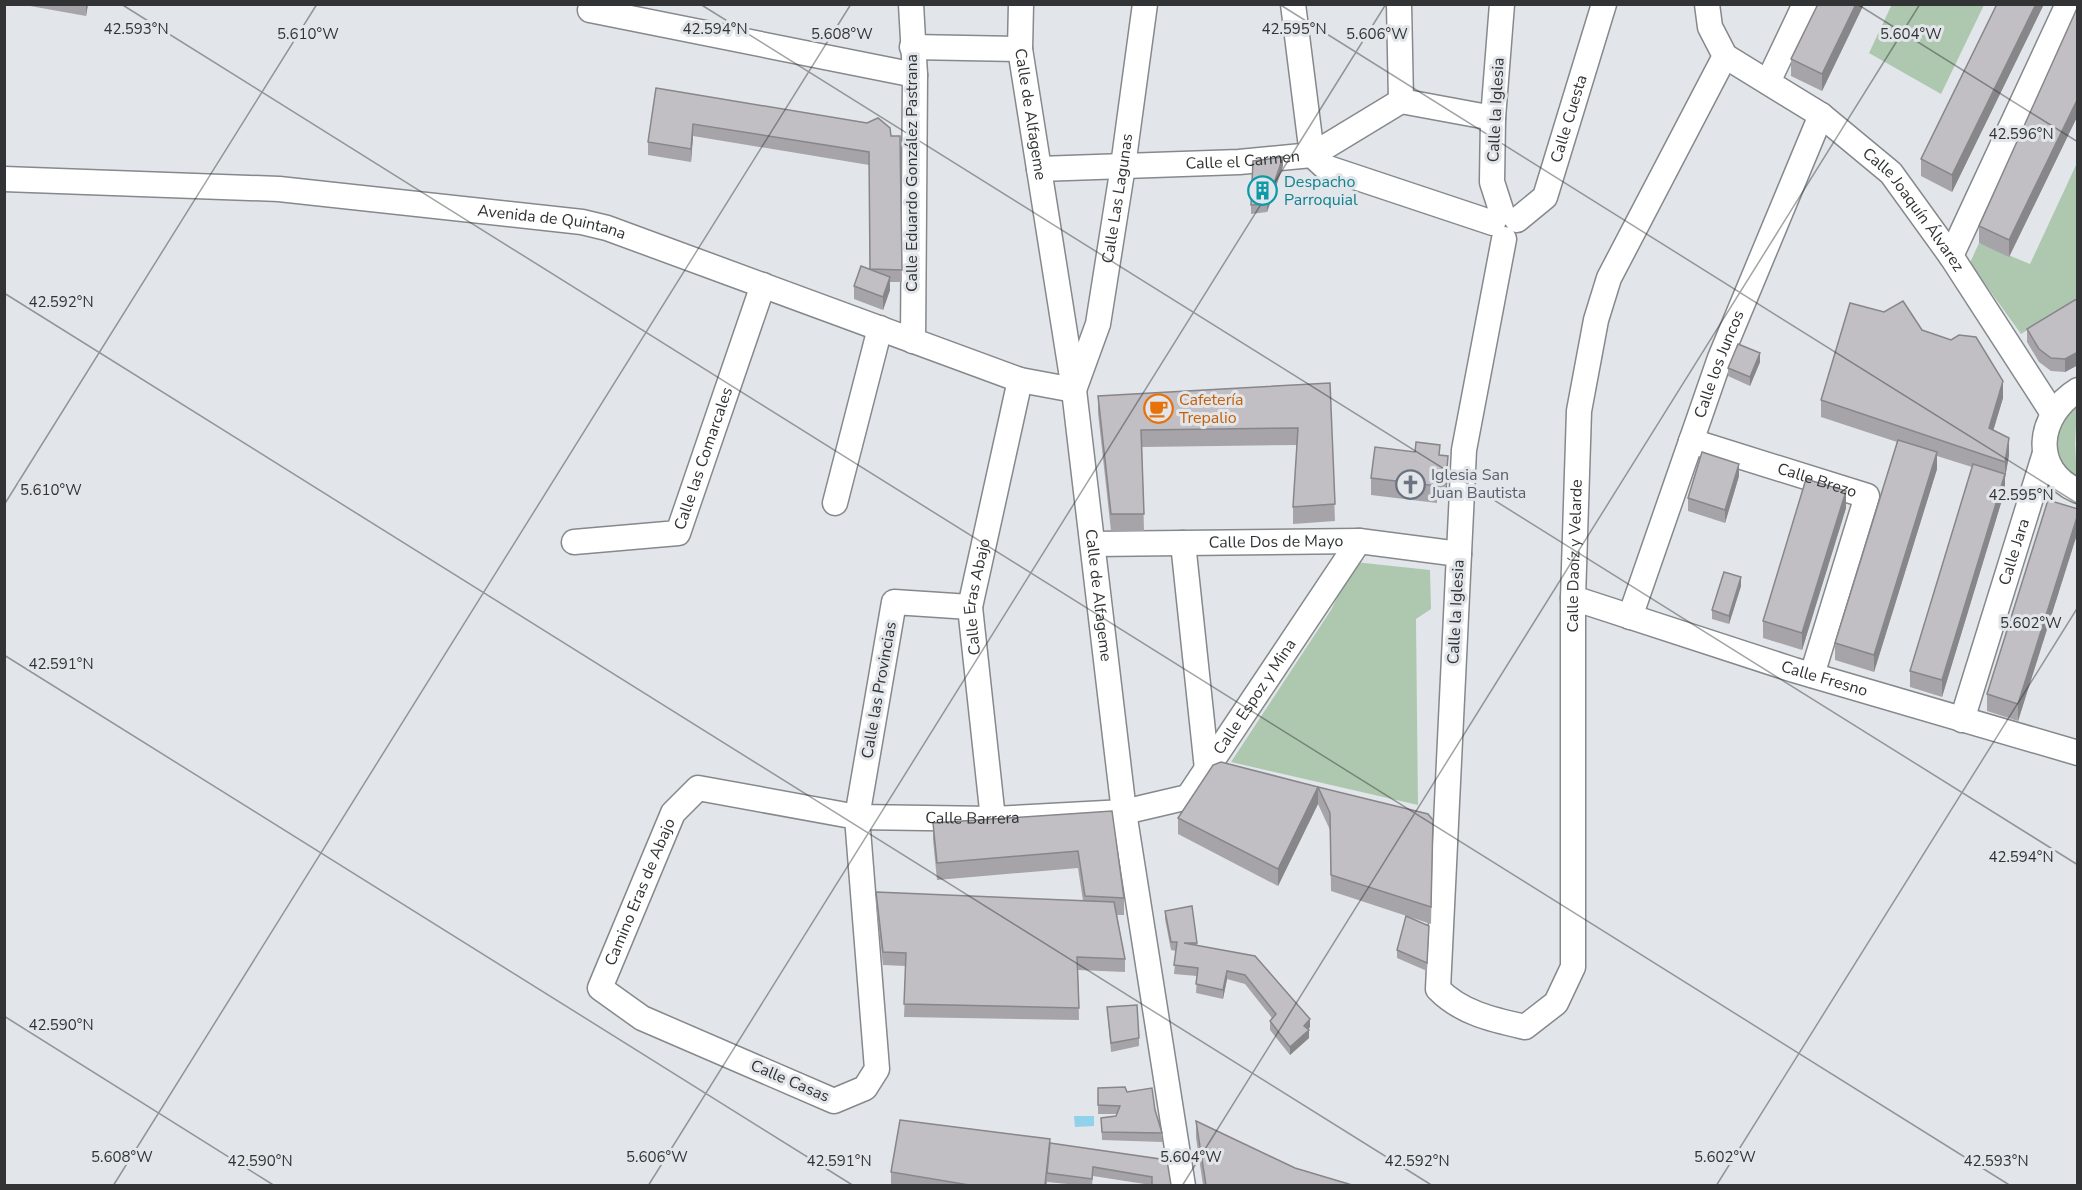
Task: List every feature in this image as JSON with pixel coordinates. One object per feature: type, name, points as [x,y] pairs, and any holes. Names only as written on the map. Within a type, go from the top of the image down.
[{"type":"street","name":"Calle Eduardo González Pastrana","points":[[911,4],[915,75],[913,341]]},
{"type":"street","name":"Calle de Alfageme","points":[[1021,4],[1020,50],[1074,390],[1124,812],[1183,1185]]},
{"type":"street","name":"Calle Las Lagunas","points":[[1074,390],[1098,324],[1145,4]]},
{"type":"street","points":[[1293,4],[1312,155],[1401,101],[1493,118]]},
{"type":"street","points":[[1399,4],[1401,101]]},
{"type":"street","name":"Calle la Iglesia","points":[[1438,989],[1464,450],[1504,224],[1492,182],[1493,118],[1502,4]]},
{"type":"street","name":"Calle Cuesta","points":[[1504,224],[1545,197],[1604,4]]},
{"type":"street","points":[[1707,4],[1710,27],[1725,56]]},
{"type":"street","points":[[1768,82],[1805,4]]},
{"type":"street","points":[[1951,256],[2068,4]]},
{"type":"street","points":[[590,10],[915,75]]},
{"type":"street","points":[[912,47],[1020,50]]},
{"type":"street","name":"Calle Joaquín Álvarez","points":[[1725,56],[1821,115],[1891,173],[1951,256],[2052,412]]},
{"type":"street","name":"Calle Daoíz y Velarde","points":[[1438,989],[1447,998],[1483,1017],[1525,1027],[1556,1003],[1574,967],[1573,598],[1580,411],[1596,321],[1614,269],[1725,56]]},
{"type":"street","name":"Calle los Juncos","points":[[1630,617],[1720,358],[1821,115]]},
{"type":"street","name":"Calle el Carmen","points":[[1039,169],[1239,162],[1312,155],[1325,167],[1504,224]]},
{"type":"street","name":"Avenida de Quintana","points":[[4,178],[279,189],[582,222],[608,228],[1020,380],[1074,390]]},
{"type":"street","name":"Calle las Comarcales","points":[[574,542],[678,533],[763,285]]},
{"type":"street","points":[[835,503],[880,328]]},
{"type":"street","name":"Calle Eras Abajo","points":[[993,819],[970,607],[1020,380]]},
{"type":"street","points":[[2052,412],[2064,398],[2078,390]]},
{"type":"street","name":"Calle Jara","points":[[1962,720],[2045,453],[2044,432],[2052,412]]},
{"type":"street","name":"Calle Brezo","points":[[1691,441],[1867,496],[1812,675]]},
{"type":"street","points":[[2045,453],[2053,472],[2067,487],[2078,492]]},
{"type":"street","name":"Calle Dos de Mayo","points":[[1093,544],[1359,541],[1459,554]]},
{"type":"street","name":"Calle Espoz y Mina","points":[[1124,812],[1188,797],[1359,541]]},
{"type":"street","points":[[1183,543],[1207,769]]},
{"type":"street","name":"Calle Fresno","points":[[1573,598],[1812,675],[2078,753]]},
{"type":"street","name":"Calle las Provincias","points":[[857,817],[894,602],[970,607]]},
{"type":"street","name":"Camino Eras de Abajo","points":[[600,988],[673,813],[698,788],[857,817]]},
{"type":"street","name":"Calle Barrera","points":[[857,817],[993,819],[1124,812]]},
{"type":"street","name":"Calle Casas","points":[[600,988],[642,1018],[834,1101],[865,1088],[877,1068],[857,817]]},
{"type":"green space","points":[[1892,4],[1984,5],[1941,94],[1869,53]]},
{"type":"green space","points":[[2077,163],[2078,295],[2074,301],[2021,334],[1970,263],[1979,243],[2030,264]]},
{"type":"green space","points":[[2077,407],[2075,444],[2077,480],[2063,463],[2057,444],[2062,424]]},
{"type":"green space","points":[[1355,562],[1430,570],[1431,609],[1416,619],[1418,805],[1231,762],[1331,610]]},
{"type":"water","points":[[1074,1116],[1094,1116],[1094,1126],[1075,1127]]},
{"type":"building","points":[[1818,4],[1856,4],[1822,74],[1791,59]]},
{"type":"building","points":[[1997,4],[2036,4],[1952,175],[1921,159]]},
{"type":"building","points":[[2078,6],[2078,98],[2009,240],[1979,226]]},
{"type":"building","points":[[656,88],[867,123],[878,118],[890,128],[891,136],[900,136],[902,270],[870,269],[869,152],[693,124],[691,149],[648,142]]},
{"type":"building","name":"Despacho Parroquial","points":[[1283,157],[1267,204],[1251,205],[1253,161]]},
{"type":"building","points":[[861,266],[890,277],[883,297],[854,286]]},
{"type":"building","points":[[2078,298],[2078,352],[2065,359],[2051,358],[2039,349],[2027,329]]},
{"type":"building","points":[[1903,301],[1922,330],[1951,340],[1959,335],[1976,337],[2003,381],[1989,428],[2009,438],[2005,462],[1821,400],[1850,303],[1884,312]]},
{"type":"building","points":[[1738,344],[1760,353],[1750,377],[1728,368]]},
{"type":"building","points":[[1330,383],[1335,504],[1293,507],[1298,428],[1141,430],[1144,514],[1111,514],[1098,396]]},
{"type":"building","points":[[1898,440],[1937,452],[1874,655],[1835,643]]},
{"type":"building","points":[[1416,442],[1440,445],[1439,455],[1448,456],[1446,480],[1437,479],[1437,486],[1371,478],[1375,447],[1415,452]]},
{"type":"building","points":[[1702,452],[1739,464],[1725,510],[1688,498]]},
{"type":"building","points":[[1973,464],[2005,474],[1942,680],[1910,671]]},
{"type":"building","points":[[1806,479],[1846,491],[1802,633],[1763,621]]},
{"type":"building","points":[[2048,500],[2078,509],[2078,514],[2018,704],[1987,694]]},
{"type":"building","points":[[1724,572],[1741,577],[1729,616],[1712,610]]},
{"type":"building","points":[[1221,762],[1318,787],[1278,869],[1178,818],[1213,765]]},
{"type":"building","points":[[1318,787],[1428,814],[1433,820],[1431,907],[1331,875],[1330,813]]},
{"type":"building","points":[[1112,811],[1124,898],[1085,896],[1078,851],[937,863],[933,823]]},
{"type":"building","points":[[876,892],[1114,902],[1125,959],[1077,957],[1079,1008],[904,1004],[906,953],[883,952]]},
{"type":"building","points":[[1192,906],[1197,943],[1184,943],[1255,956],[1310,1019],[1304,1026],[1309,1030],[1290,1047],[1270,1021],[1276,1014],[1245,975],[1227,971],[1223,990],[1196,984],[1198,968],[1174,965],[1177,942],[1171,942],[1165,911]]},
{"type":"building","points":[[1406,916],[1429,926],[1427,963],[1397,950]]},
{"type":"building","points":[[1137,1005],[1139,1038],[1111,1043],[1107,1007]]},
{"type":"building","points":[[1125,1087],[1127,1092],[1152,1088],[1155,1110],[1162,1133],[1102,1132],[1101,1118],[1116,1116],[1120,1106],[1098,1105],[1098,1088]]},
{"type":"building","points":[[900,1120],[1050,1139],[1045,1185],[969,1185],[891,1172]]},
{"type":"building","points":[[1196,1121],[1295,1168],[1352,1185],[1206,1185]]},
{"type":"building","points":[[1050,1143],[1167,1160],[1171,1185],[1152,1185],[1152,1177],[1093,1167],[1092,1179],[1047,1173]]},
{"type":"place","name":"Despacho Parroquial","points":[[1263,191]]},
{"type":"place","name":"Cafetería Trepalio","points":[[1158,409]]},
{"type":"place","name":"Iglesia San Juan Bautista","points":[[1410,484]]}]
